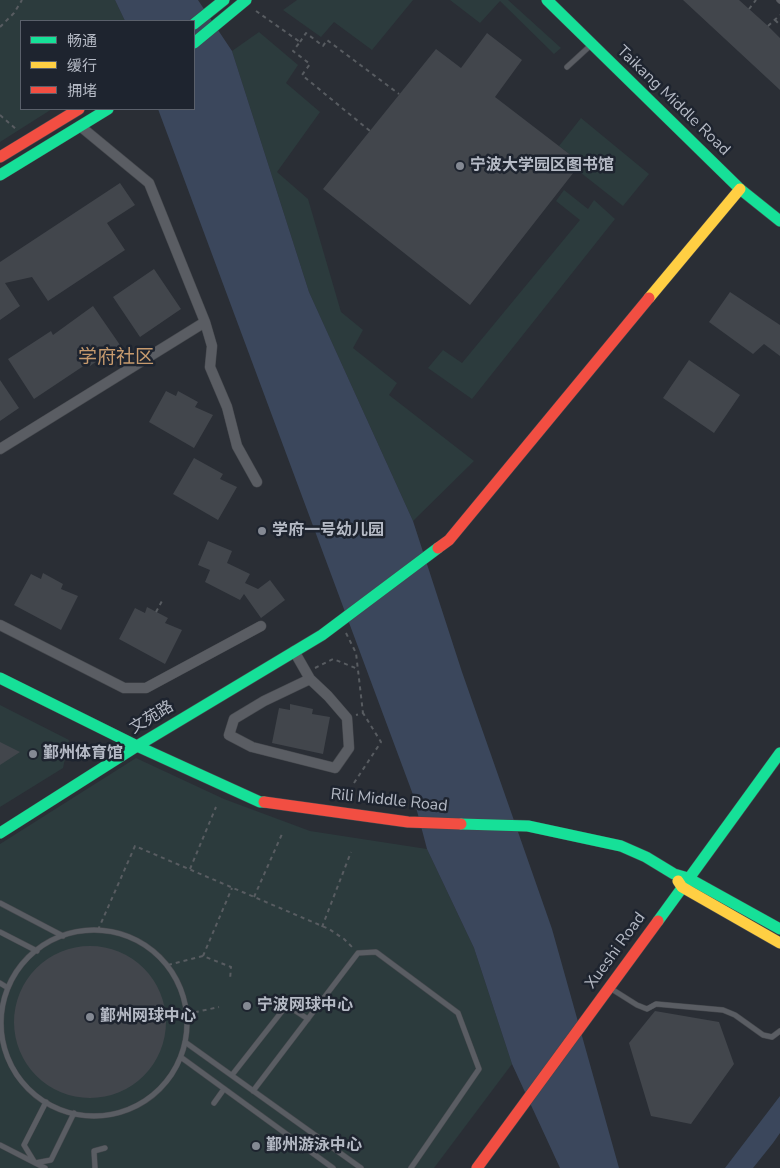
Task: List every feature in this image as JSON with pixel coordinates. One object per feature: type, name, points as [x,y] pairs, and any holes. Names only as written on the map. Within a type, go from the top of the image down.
[{"type":"street","name":"Taikang Middle Road","points":[[547,0],[740,189],[780,221]]},
{"type":"street","points":[[195,23],[222,1]]},
{"type":"street","points":[[195,42],[245,1]]},
{"type":"street","points":[[0,157],[77,110]]},
{"type":"street","points":[[0,175],[106,110]]},
{"type":"street","points":[[80,126],[150,183],[205,322],[212,346],[210,367],[227,408],[237,446],[257,482]]},
{"type":"street","name":"文苑路","points":[[0,833],[137,746],[322,635],[449,540],[740,189]]},
{"type":"street","points":[[0,449],[205,322]]},
{"type":"street","points":[[0,626],[124,688],[146,688],[261,626]]},
{"type":"street","points":[[294,652],[308,676],[347,718],[349,748],[335,768],[252,747],[230,735],[234,719],[308,676]]},
{"type":"street","name":"Rili Middle Road","points":[[0,678],[137,746],[260,802],[408,822],[528,826],[621,846],[646,857],[685,882],[780,929]]},
{"type":"street","name":"Xueshi Road","points":[[477,1168],[780,753]]},
{"type":"street","points":[[685,882],[780,943]]},
{"type":"lane","points":[[567,67],[592,44]]},
{"type":"lane","points":[[0,903],[63,936]]},
{"type":"lane","points":[[98,930],[107,930],[138,940],[164,960],[184,994],[188,1026],[182,1058],[170,1079],[146,1101],[116,1114],[83,1116],[52,1106],[26,1087],[9,1062],[0,1030],[2,1002],[15,972],[46,942],[76,931],[98,930]]},
{"type":"lane","points":[[0,932],[37,951]]},
{"type":"lane","points":[[254,1091],[358,953],[376,952],[458,1013],[479,1069],[411,1168]]},
{"type":"lane","points":[[0,983],[8,988]]},
{"type":"lane","points":[[609,988],[647,1009],[656,1004],[723,1010],[735,1014],[762,1035],[772,1037],[780,1031]]},
{"type":"lane","points":[[232,1076],[283,1010],[291,1008],[308,1019]]},
{"type":"lane","points":[[185,1042],[360,1168]]},
{"type":"lane","points":[[182,1058],[333,1168]]},
{"type":"lane","points":[[214,1103],[224,1089]]},
{"type":"lane","points":[[33,1166],[24,1145],[46,1102]]},
{"type":"lane","points":[[33,1166],[51,1160],[74,1113]]},
{"type":"lane","points":[[0,1145],[33,1166],[44,1168]]},
{"type":"lane","points":[[95,1168],[94,1151],[105,1148]]},
{"type":"path","points":[[0,27],[14,14],[22,0]]},
{"type":"path","points":[[749,9],[756,0]]},
{"type":"path","points":[[245,1],[300,42]]},
{"type":"path","points":[[768,26],[780,15]]},
{"type":"path","points":[[775,20],[780,25]]},
{"type":"path","points":[[370,131],[302,75],[310,64],[293,51],[306,33],[323,46],[327,40],[399,94]]},
{"type":"path","points":[[0,115],[29,140]]},
{"type":"path","points":[[156,612],[163,599]]},
{"type":"path","points":[[346,633],[356,653],[363,713],[381,742],[354,783]]},
{"type":"path","points":[[308,676],[333,658],[358,669]]},
{"type":"path","points":[[347,718],[363,713]]},
{"type":"path","points":[[190,869],[216,807]]},
{"type":"path","points":[[254,897],[282,834]]},
{"type":"path","points":[[98,930],[136,846],[322,926],[344,939],[358,953]]},
{"type":"path","points":[[322,926],[351,852]]},
{"type":"path","points":[[203,956],[232,888]]},
{"type":"path","points":[[168,966],[203,956],[231,967],[230,980]]},
{"type":"path","points":[[187,1014],[219,1007]]},
{"type":"shaded area","points":[[0,0],[115,0],[125,20],[20,20],[20,110],[50,110],[0,142]]},
{"type":"shaded area","points":[[297,0],[413,0],[372,50],[334,22],[321,37],[283,10]]},
{"type":"shaded area","points":[[450,0],[508,0],[561,48],[554,54],[500,1],[480,23]]},
{"type":"shaded area","points":[[259,32],[298,65],[286,83],[320,112],[277,172],[308,199],[341,312],[363,330],[353,348],[397,383],[389,395],[474,461],[413,521],[309,292],[232,51]]},
{"type":"shaded area","points":[[581,118],[649,174],[623,206],[576,169],[581,163],[559,146]]},
{"type":"shaded area","points":[[564,190],[588,209],[594,200],[615,219],[472,399],[428,368],[443,350],[462,363],[580,220],[556,201]]},
{"type":"shaded area","name":"鄞州体育馆","points":[[0,705],[69,740],[63,768],[0,807]]},
{"type":"shaded area","name":"宁波网球中心","points":[[136,758],[224,799],[310,831],[427,849],[474,948],[512,1064],[434,1168],[0,1168],[0,844]]},
{"type":"water","points":[[115,0],[198,0],[232,51],[309,292],[413,521],[462,672],[552,929],[619,1168],[560,1168],[512,1064],[474,948],[427,849],[412,792],[158,110],[195,110],[195,20],[125,20]]},
{"type":"water","points":[[780,1096],[780,1133],[773,1143],[753,1168],[725,1168]]},
{"type":"building","points":[[683,0],[739,0],[768,26],[780,38],[780,90]]},
{"type":"building","name":"宁波大学园区图书馆","points":[[487,33],[522,60],[495,97],[581,163],[470,305],[323,189],[436,49],[461,68]]},
{"type":"building","points":[[120,183],[135,205],[107,223],[125,250],[48,301],[32,277],[5,283],[20,306],[0,320],[0,262]]},
{"type":"building","points":[[154,269],[181,309],[140,337],[113,297]]},
{"type":"building","points":[[730,292],[780,325],[780,356],[764,344],[753,354],[709,322]]},
{"type":"building","points":[[93,306],[120,345],[90,366],[88,363],[34,399],[8,359],[51,331],[53,335]]},
{"type":"building","points":[[689,360],[740,395],[714,433],[663,398]]},
{"type":"building","points":[[0,380],[19,408],[0,421]]},
{"type":"building","points":[[166,391],[176,396],[178,391],[198,402],[195,407],[213,415],[194,448],[149,422]]},
{"type":"building","points":[[194,458],[223,474],[220,479],[237,487],[218,520],[173,494]]},
{"type":"building","points":[[208,541],[232,551],[227,563],[250,574],[245,583],[258,589],[270,580],[285,600],[261,618],[244,594],[240,600],[205,582],[210,570],[198,565]]},
{"type":"building","points":[[43,573],[63,584],[61,589],[78,596],[61,630],[14,605],[31,574],[41,579]]},
{"type":"building","points":[[147,607],[168,618],[165,623],[182,630],[165,664],[119,639],[135,608],[145,613]]},
{"type":"building","points":[[290,704],[313,709],[312,714],[330,717],[323,754],[272,743],[279,708],[290,710]]},
{"type":"building","points":[[0,742],[20,752],[0,765]]},
{"type":"building","name":"鄞州网球中心","points":[[90,946],[119,952],[144,968],[160,993],[166,1022],[160,1051],[144,1076],[119,1092],[90,1098],[61,1092],[36,1076],[20,1051],[14,1022],[20,993],[36,968],[61,952]]},
{"type":"building","points":[[655,1011],[719,1022],[734,1064],[691,1124],[651,1116],[629,1043]]},
{"type":"traffic: fast","points":[[195,23],[224,0]]},
{"type":"traffic: fast","points":[[195,42],[246,0]]},
{"type":"traffic: fast","points":[[547,0],[740,189],[780,221]]},
{"type":"traffic: fast","points":[[0,175],[106,110]]},
{"type":"traffic: fast","points":[[0,833],[137,746],[322,635],[438,548]]},
{"type":"traffic: fast","points":[[0,678],[137,746],[260,802],[264,802]]},
{"type":"traffic: fast","points":[[658,921],[780,753]]},
{"type":"traffic: fast","points":[[461,824],[528,826],[621,846],[646,857],[674,874],[688,878],[780,929]]},
{"type":"traffic: slow","points":[[649,298],[740,189]]},
{"type":"traffic: slow","points":[[678,881],[682,887],[780,943]]},
{"type":"traffic: jam","points":[[0,157],[77,110]]},
{"type":"traffic: jam","points":[[438,548],[449,540],[649,298]]},
{"type":"traffic: jam","points":[[264,802],[408,822],[461,824]]},
{"type":"traffic: jam","points":[[477,1168],[658,921]]},
{"type":"place","name":"宁波大学园区图书馆","points":[[460,166]]},
{"type":"place","name":"学府一号幼儿园","points":[[262,531]]},
{"type":"place","name":"鄞州体育馆","points":[[33,754]]},
{"type":"place","name":"宁波网球中心","points":[[247,1006]]},
{"type":"place","name":"鄞州网球中心","points":[[90,1017]]},
{"type":"place","name":"鄞州游泳中心","points":[[256,1146]]},
{"type":"district","name":"学府社区","points":[[116,358]]}]
